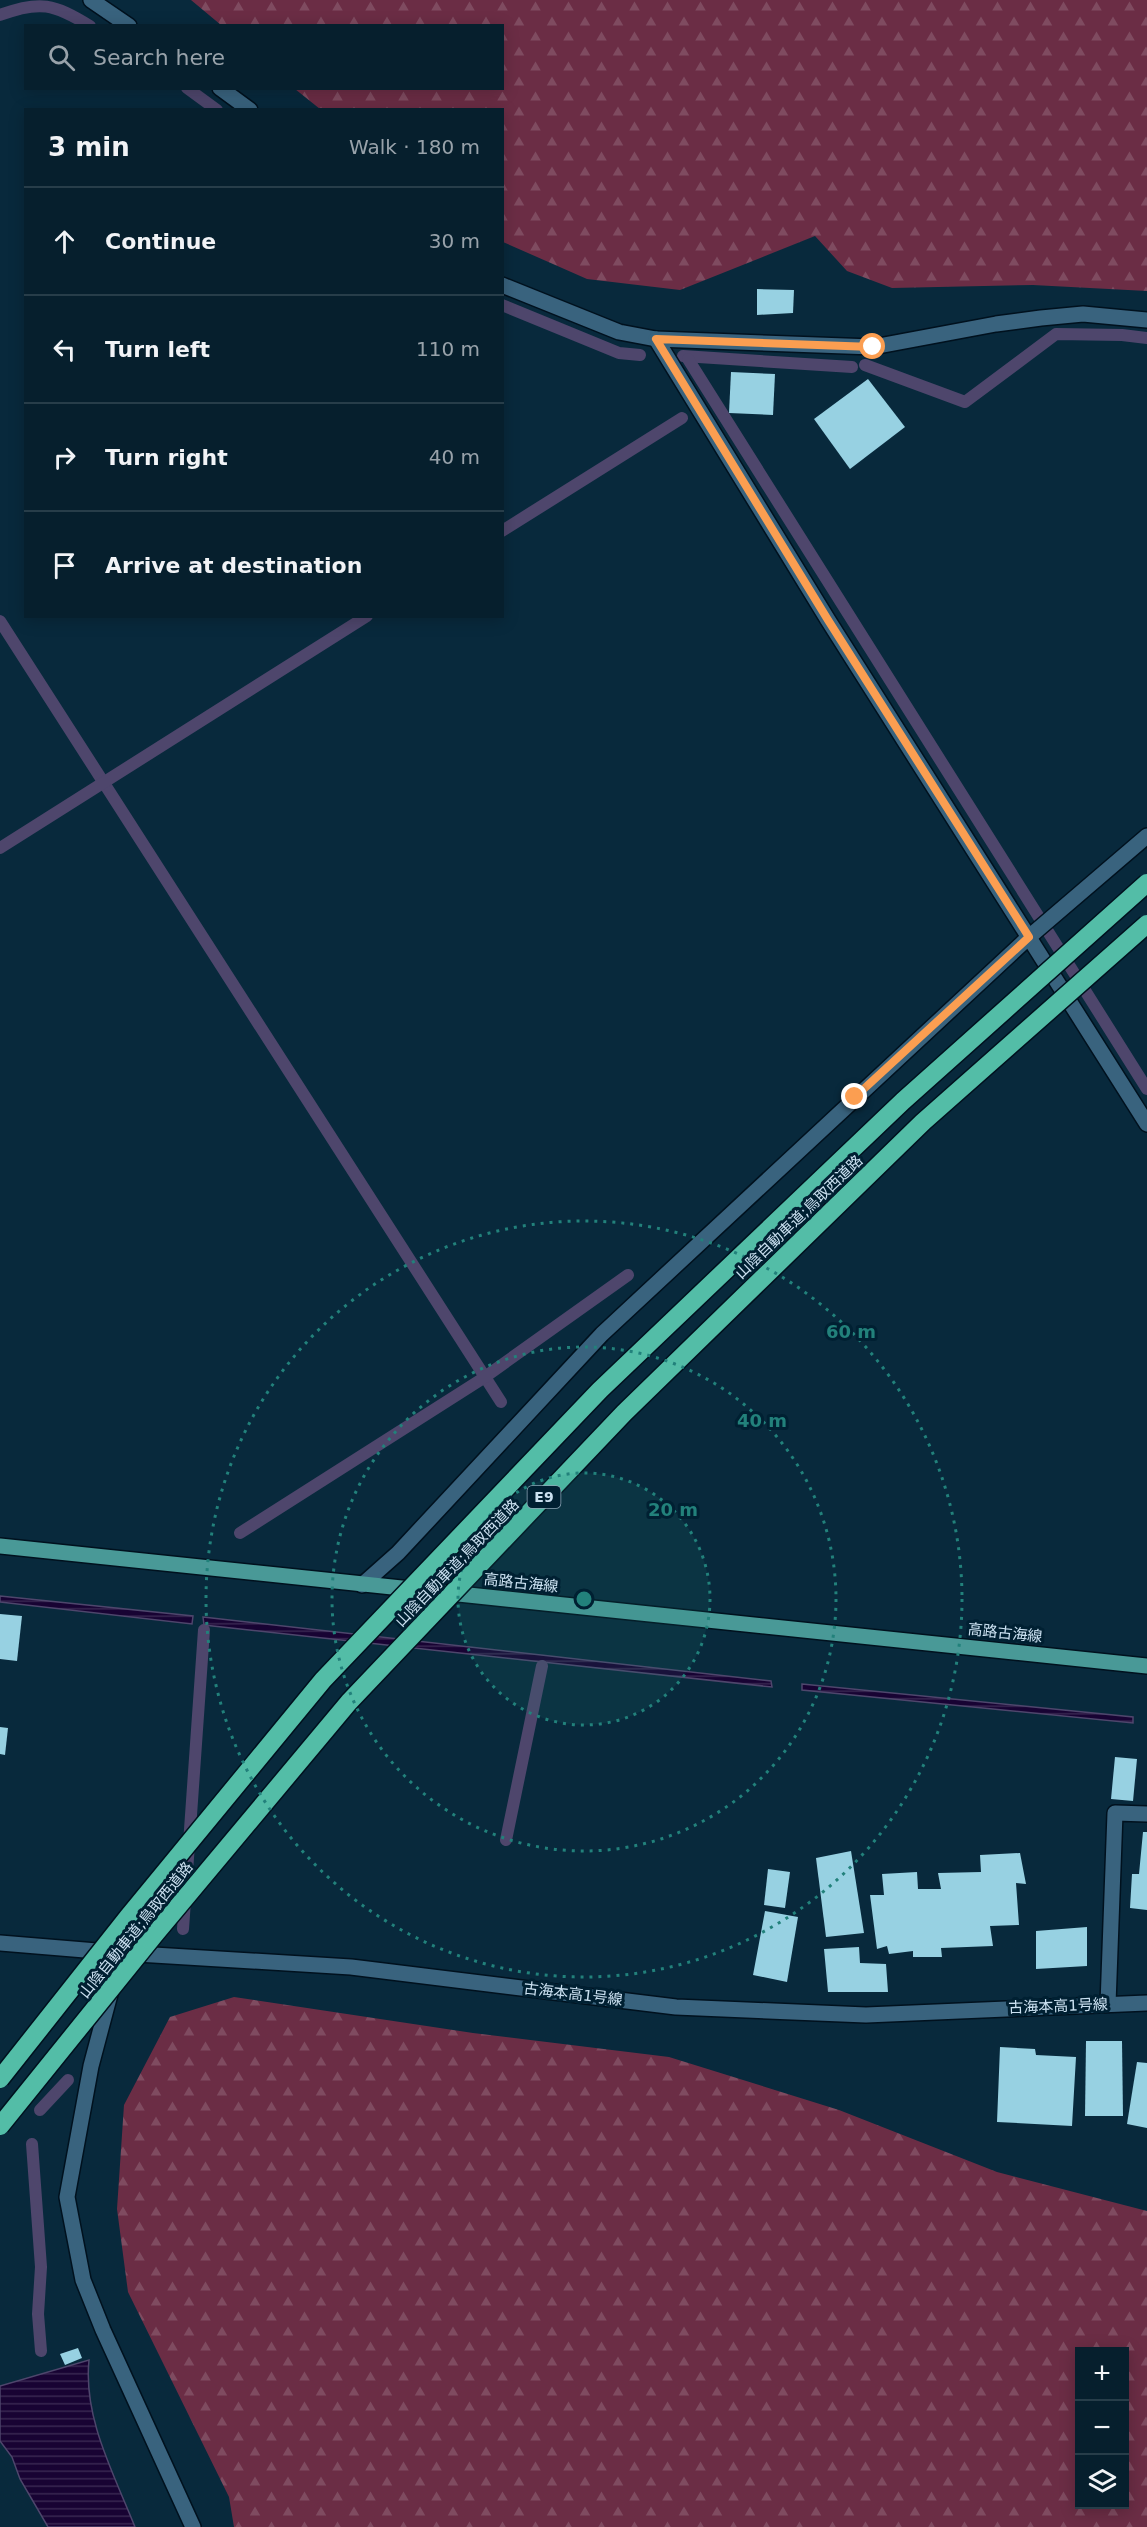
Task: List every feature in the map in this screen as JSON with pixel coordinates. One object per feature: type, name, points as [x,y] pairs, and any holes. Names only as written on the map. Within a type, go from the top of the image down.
[{"type":"highway","name":"山陰自動車道;鳥取西道路","points":[[0,2079],[128,1917],[323,1680],[592,1398],[903,1101],[1147,883]]},
{"type":"highway","name":"山陰自動車道;鳥取西道路","points":[[0,2126],[155,1934],[350,1702],[624,1413],[923,1122],[1147,924]]},
{"type":"main road","name":"高路古海線","points":[[0,1546],[1147,1666]]},
{"type":"street","points":[[91,0],[126,24]]},
{"type":"street","points":[[223,90],[247,108]]},
{"type":"street","points":[[504,286],[619,332],[656,339],[873,347],[1041,318],[1083,314],[1147,320]]},
{"type":"street","points":[[656,339],[828,620],[1147,1124]]},
{"type":"street","points":[[362,1585],[398,1553],[602,1334],[1029,937],[1147,836]]},
{"type":"street","points":[[1108,2004],[1115,1814],[1147,1814]]},
{"type":"street","name":"古海本高1号線","points":[[0,1943],[351,1967],[676,2007],[866,2015],[1147,2003]]},
{"type":"street","points":[[121,1953],[91,2066],[67,2198],[83,2280],[103,2330],[193,2527]]},
{"type":"green space","points":[[191,0],[1147,0],[1147,291],[1033,285],[892,288],[847,271],[815,236],[680,290],[587,279],[504,242],[504,108],[319,108],[296,90],[504,90],[504,24],[220,24]]},
{"type":"green space","points":[[234,1997],[473,2033],[669,2057],[839,2110],[997,2172],[1147,2211],[1147,2527],[234,2527],[229,2497],[128,2292],[117,2209],[124,2105],[170,2017]]},
{"type":"shaded area","points":[[0,1596],[193,1616],[192,1624],[0,1602]]},
{"type":"shaded area","points":[[203,1617],[771,1681],[772,1687],[204,1625]]},
{"type":"shaded area","points":[[802,1684],[1133,1717],[1133,1723],[802,1690]]},
{"type":"shaded area","points":[[89,2360],[88,2382],[95,2424],[135,2527],[48,2527],[20,2479],[12,2457],[0,2441],[0,2386]]},
{"type":"building","points":[[757,289],[794,290],[793,313],[757,315]]},
{"type":"building","points":[[731,372],[775,374],[773,415],[729,413]]},
{"type":"building","points":[[868,379],[905,427],[850,469],[814,419]]},
{"type":"building","points":[[0,1614],[22,1616],[17,1661],[0,1659]]},
{"type":"building","points":[[0,1727],[8,1728],[5,1755],[0,1754]]},
{"type":"building","points":[[1115,1757],[1137,1759],[1133,1801],[1111,1799]]},
{"type":"building","points":[[1143,1832],[1147,1832],[1147,1910],[1130,1908],[1132,1874],[1139,1874]]},
{"type":"building","points":[[851,1851],[864,1933],[826,1937],[816,1858]]},
{"type":"building","points":[[1020,1853],[1026,1884],[1016,1883],[1019,1925],[990,1926],[993,1946],[941,1948],[942,1957],[913,1957],[913,1951],[889,1954],[887,1946],[877,1949],[870,1895],[884,1895],[882,1874],[917,1872],[918,1889],[941,1889],[938,1873],[981,1872],[980,1855]]},
{"type":"building","points":[[768,1869],[790,1872],[785,1908],[764,1905]]},
{"type":"building","points":[[765,1911],[798,1917],[787,1982],[753,1975]]},
{"type":"building","points":[[1087,1927],[1087,1966],[1036,1969],[1036,1931]]},
{"type":"building","points":[[859,1947],[860,1963],[886,1964],[888,1992],[828,1992],[824,1949]]},
{"type":"building","points":[[1086,2041],[1122,2041],[1123,2116],[1085,2116]]},
{"type":"building","points":[[1000,2047],[1035,2049],[1036,2055],[1076,2057],[1072,2126],[997,2122]]},
{"type":"building","points":[[1137,2062],[1147,2063],[1147,2128],[1127,2124]]},
{"type":"building","points":[[78,2348],[82,2358],[65,2365],[60,2354]]},
{"type":"waterway","points":[[0,15],[37,6],[56,9],[86,24]]},
{"type":"waterway","points":[[190,90],[214,108]]},
{"type":"waterway","points":[[504,306],[619,353],[640,355]]},
{"type":"waterway","points":[[865,365],[965,402],[1056,334],[1122,335],[1147,338]]},
{"type":"waterway","points":[[683,356],[852,367]]},
{"type":"waterway","points":[[688,359],[1147,1089]]},
{"type":"waterway","points":[[504,530],[682,418]]},
{"type":"waterway","points":[[0,848],[364,618]]},
{"type":"waterway","points":[[0,621],[501,1402]]},
{"type":"waterway","points":[[240,1533],[482,1379],[628,1275]]},
{"type":"waterway","points":[[183,1929],[204,1630]]},
{"type":"waterway","points":[[506,1840],[542,1666]]},
{"type":"waterway","points":[[40,2110],[68,2080]]},
{"type":"waterway","points":[[32,2144],[41,2267],[38,2314],[41,2351]]},
{"type":"route","points":[[855,1097],[1029,937],[828,620],[656,339],[873,347]]}]
